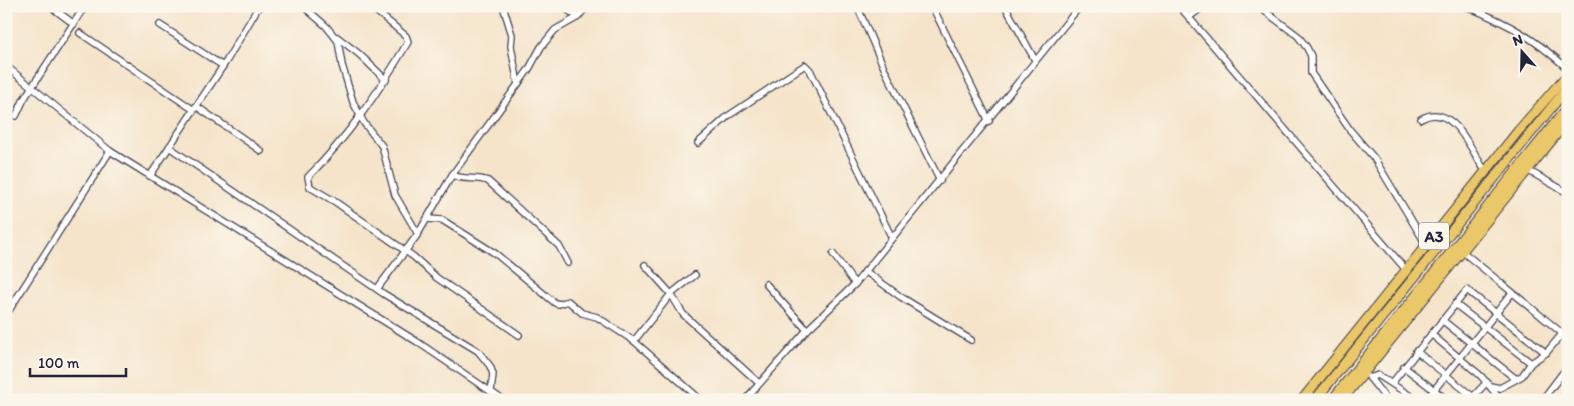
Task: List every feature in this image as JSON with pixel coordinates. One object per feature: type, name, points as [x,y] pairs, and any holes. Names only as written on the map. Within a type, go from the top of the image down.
[{"type":"main road","name":"A3","points":[[1302,400],[1486,172],[1568,74]]},
{"type":"main road","name":"A3","points":[[1314,400],[1568,87]]},
{"type":"main road","name":"A3","points":[[1332,400],[1568,107]]},
{"type":"main road","name":"A3","points":[[1342,400],[1367,375],[1463,252],[1564,130],[1568,120]]},
{"type":"street","points":[[50,6],[74,24]]},
{"type":"street","points":[[16,116],[31,88],[85,6]]},
{"type":"street","points":[[150,176],[223,66],[258,6]]},
{"type":"street","points":[[303,6],[335,36],[360,54],[386,80]]},
{"type":"street","points":[[370,6],[406,36],[408,42],[386,80],[360,116],[308,177],[308,183],[310,187],[334,201],[419,261],[437,278],[519,335]]},
{"type":"street","points":[[503,6],[512,35],[511,46],[518,84]]},
{"type":"street","points":[[562,6],[578,17]]},
{"type":"street","points":[[377,289],[406,253],[452,175],[529,69],[541,47],[555,30],[578,17],[587,6]]},
{"type":"street","points":[[857,6],[940,181]]},
{"type":"street","points":[[932,6],[989,121]]},
{"type":"street","points":[[1005,6],[1035,60]]},
{"type":"street","points":[[745,400],[807,330],[855,284],[989,121],[1035,60],[1080,6]]},
{"type":"street","points":[[1179,6],[1407,271]]},
{"type":"street","points":[[1189,17],[1204,6]]},
{"type":"street","points":[[1258,6],[1298,36],[1307,48],[1311,56],[1311,73],[1350,130],[1374,158],[1427,246]]},
{"type":"street","points":[[1466,6],[1505,22],[1542,46],[1568,69]]},
{"type":"street","points":[[160,25],[223,66]]},
{"type":"street","points":[[80,33],[261,151]]},
{"type":"street","points":[[335,36],[340,48],[342,64],[353,102],[360,116],[382,146],[395,194],[418,234]]},
{"type":"street","points":[[698,144],[736,111],[797,68],[805,65],[808,66],[892,238]]},
{"type":"street","points":[[6,66],[110,151],[416,341],[503,400]]},
{"type":"street","points":[[1421,119],[1435,115],[1445,118],[1463,132],[1486,172]]},
{"type":"street","points":[[169,147],[377,289],[463,341],[485,358],[493,374],[491,392]]},
{"type":"street","points":[[6,315],[110,151]]},
{"type":"street","points":[[1529,171],[1568,193]]},
{"type":"street","points":[[452,175],[464,180],[478,178],[488,181],[559,246],[568,264]]},
{"type":"street","points":[[427,219],[442,220],[496,254],[552,301],[560,304],[568,301],[582,313],[597,317],[634,341],[702,400]]},
{"type":"street","points":[[1463,252],[1565,336],[1531,363],[1522,376],[1500,388],[1488,384]]},
{"type":"street","points":[[833,254],[855,284]]},
{"type":"street","points":[[645,265],[671,294],[683,314],[759,383]]},
{"type":"street","points":[[866,271],[901,297],[971,340]]},
{"type":"street","points":[[634,341],[671,294],[695,275]]},
{"type":"street","points":[[766,284],[807,330]]},
{"type":"street","points":[[1392,383],[1465,291],[1469,290],[1546,352]]},
{"type":"street","points":[[1426,400],[1458,357],[1512,293]]},
{"type":"street","points":[[1455,304],[1531,363]]},
{"type":"street","points":[[1442,320],[1516,379]]},
{"type":"street","points":[[1431,334],[1488,384],[1501,400]]},
{"type":"street","points":[[1416,351],[1471,398],[1488,384]]},
{"type":"street","points":[[1537,400],[1546,395],[1568,366]]},
{"type":"street","points":[[1404,367],[1447,400]]},
{"type":"street","points":[[1367,375],[1378,375],[1416,400]]},
{"type":"street","points":[[1367,375],[1387,400]]}]
